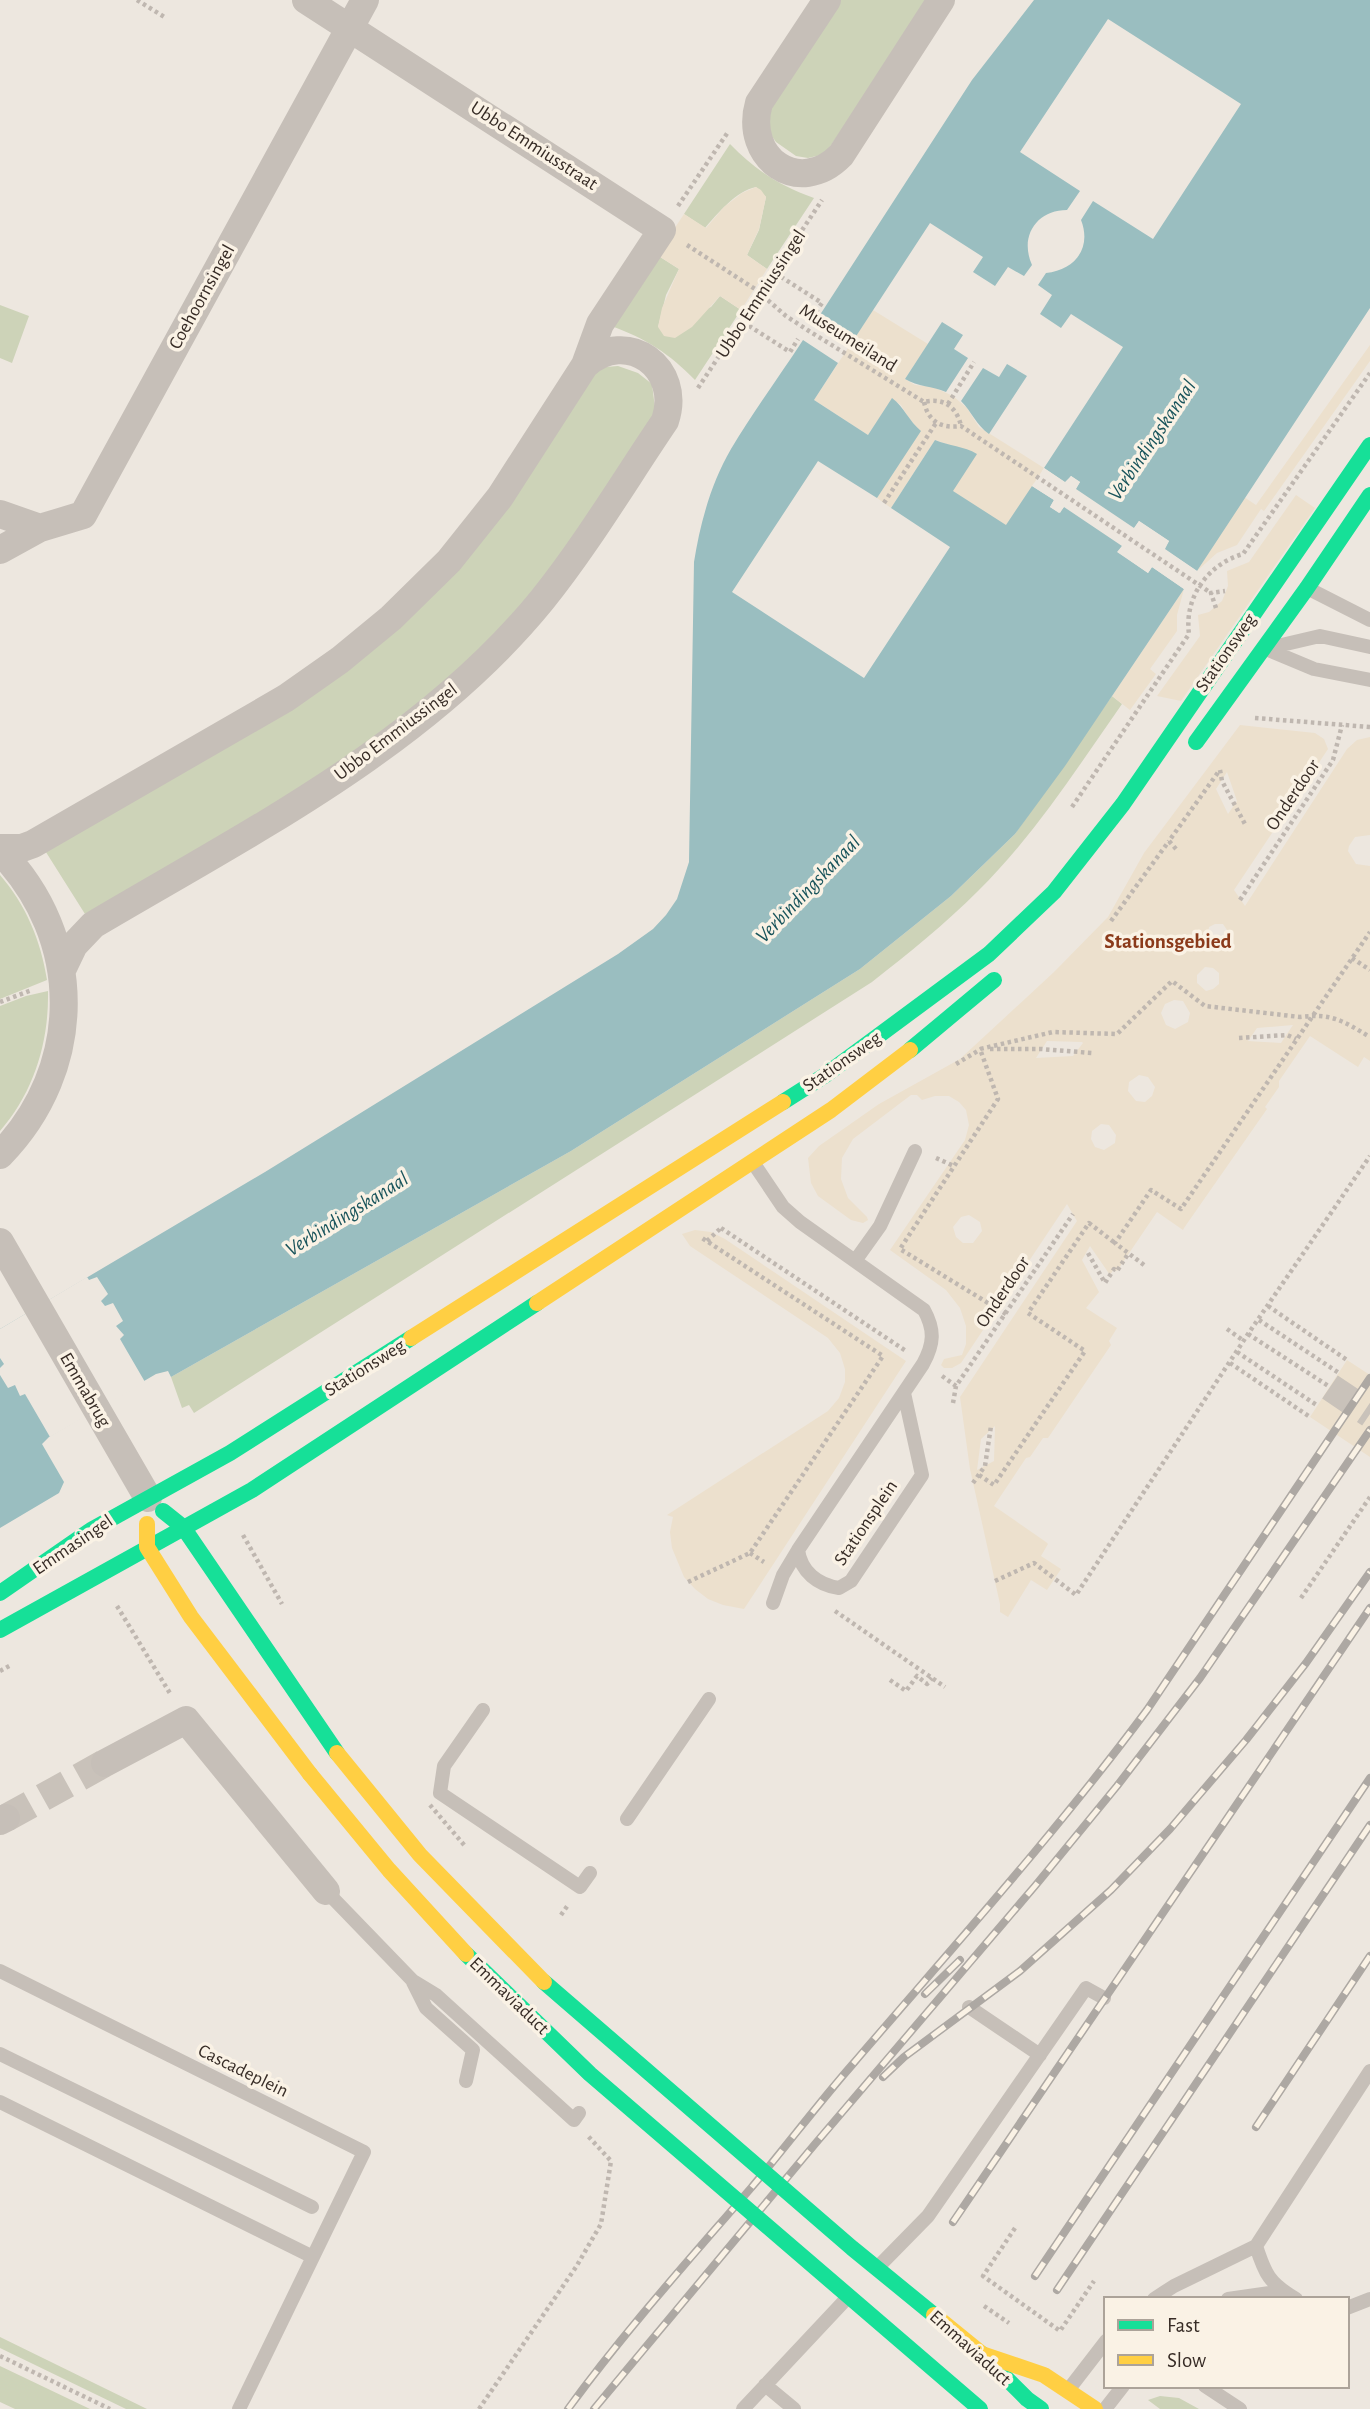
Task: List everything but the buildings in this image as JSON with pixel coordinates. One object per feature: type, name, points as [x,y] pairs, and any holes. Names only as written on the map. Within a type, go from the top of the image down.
[{"type":"main road","name":"Stationsweg","points":[[147,1547],[252,1490],[742,1147],[824,1076],[989,954],[1054,892],[1124,804],[1370,445]]},
{"type":"main road","name":"Stationsweg","points":[[1188,752],[1307,588],[1370,495]]},
{"type":"main road","name":"Stationsweg","points":[[148,1498],[230,1453],[742,1147],[860,1090],[931,1035],[1008,967]]},
{"type":"main road","name":"Emmabrug","points":[[148,1498],[183,1528]]},
{"type":"main road","points":[[147,1547],[148,1498]]},
{"type":"main road","name":"Emmasingel","points":[[0,1592],[91,1530],[148,1498]]},
{"type":"main road","name":"Emmaviaduct","points":[[183,1528],[337,1753],[419,1855],[551,1989],[852,2248],[982,2354],[1027,2399],[1041,2409]]},
{"type":"main road","name":"Emmasingel","points":[[0,1630],[147,1547]]},
{"type":"main road","name":"Emmaviaduct","points":[[147,1547],[191,1617],[310,1774],[389,1870],[466,1954],[590,2074],[980,2409]]},
{"type":"main road","points":[[982,2354],[1044,2375],[1095,2409]]},
{"type":"street","name":"Ubbo Emmiusstraat","points":[[306,0],[662,230]]},
{"type":"street","name":"Coehoornsingel","points":[[0,550],[40,528],[83,515],[365,0]]},
{"type":"street","points":[[827,0],[759,103],[755,127],[757,139],[768,158],[788,171],[810,173],[822,170],[841,155],[941,0]]},
{"type":"street","points":[[0,849],[22,848],[33,844],[286,698],[341,660],[391,618],[449,561],[500,497],[585,365],[600,324],[662,230]]},
{"type":"street","name":"Ubbo Emmiussingel","points":[[62,970],[74,945],[93,925],[307,797],[376,751],[436,705],[492,654],[542,600],[665,421],[668,411],[669,389],[657,367],[646,358],[625,350],[614,350],[603,352],[585,365]]},
{"type":"street","points":[[0,514],[40,528]]},
{"type":"street","points":[[0,849],[27,882],[44,912],[57,945],[64,996],[63,1031],[52,1073],[33,1113],[0,1155]]},
{"type":"street","name":"Emmabrug","points":[[0,1242],[148,1498]]},
{"type":"street","points":[[106,1763],[186,1720],[326,1891]]},
{"type":"lane","points":[[1264,648],[1265,598],[1307,588],[1370,620]]},
{"type":"lane","points":[[1264,648],[1320,636],[1370,647]]},
{"type":"lane","points":[[1264,648],[1314,669],[1370,680]]},
{"type":"lane","points":[[742,1147],[783,1207],[924,1310],[931,1322],[933,1336],[931,1348],[923,1364],[798,1550],[783,1575],[773,1603]]},
{"type":"lane","points":[[855,1261],[880,1226],[915,1151]]},
{"type":"lane","name":"Stationsplein","points":[[798,1550],[800,1562],[807,1573],[827,1586],[839,1588],[851,1581],[922,1475],[904,1393]]},
{"type":"lane","points":[[627,1819],[709,1699]]},
{"type":"lane","points":[[483,1710],[444,1766],[440,1793],[580,1887],[590,1873]]},
{"type":"lane","points":[[326,1891],[413,1981],[436,1995],[576,2116]]},
{"type":"lane","name":"Cascadeplein","points":[[0,1972],[365,2152],[239,2409]]},
{"type":"lane","points":[[413,1981],[426,2008],[473,2050],[466,2081]]},
{"type":"lane","points":[[743,2409],[929,2216],[1086,1988],[1104,1998]]},
{"type":"lane","points":[[969,2007],[1040,2055]]},
{"type":"lane","points":[[0,2054],[312,2207]]},
{"type":"lane","points":[[1157,2297],[1256,2246],[1370,2071]]},
{"type":"lane","points":[[0,2102],[313,2258]]},
{"type":"lane","points":[[1256,2246],[1265,2273],[1285,2296]]},
{"type":"lane","points":[[1266,2297],[1285,2296]]},
{"type":"lane","points":[[1349,2307],[1370,2299]]},
{"type":"lane","points":[[1060,2399],[1104,2344]]},
{"type":"lane","points":[[765,2385],[794,2409]]},
{"type":"lane","points":[[1105,2409],[1121,2388]]},
{"type":"lane","points":[[1208,2388],[1240,2409]]},
{"type":"path","points":[[137,0],[166,18]]},
{"type":"path","points":[[759,103],[724,135],[662,230],[761,294]]},
{"type":"path","name":"Ubbo Emmiussingel","points":[[665,421],[701,386],[822,200],[841,155]]},
{"type":"path","points":[[775,273],[822,303],[812,317]]},
{"type":"path","name":"Museumeiland","points":[[761,294],[786,316],[924,401],[938,400],[948,404]]},
{"type":"path","points":[[743,322],[790,352],[798,339]]},
{"type":"path","points":[[974,362],[948,404],[956,413],[961,426],[1208,591]]},
{"type":"path","points":[[1066,816],[1189,634],[1190,609],[1200,586],[1215,568],[1243,554],[1370,373]]},
{"type":"path","points":[[924,401],[928,415],[936,423],[949,427],[961,426]]},
{"type":"path","points":[[884,503],[936,423]]},
{"type":"path","points":[[1215,607],[1211,593],[1227,591]]},
{"type":"path","points":[[1250,726],[1255,719],[1370,727]]},
{"type":"path","name":"Onderdoor","points":[[1240,900],[1333,760],[1342,725]]},
{"type":"path","points":[[1111,921],[1227,759]]},
{"type":"path","points":[[1220,770],[1222,780],[1246,826]]},
{"type":"path","points":[[1168,841],[1176,849]]},
{"type":"path","points":[[1115,1243],[1151,1190],[1181,1209],[1370,932]]},
{"type":"path","points":[[1352,958],[1370,970]]},
{"type":"path","points":[[1006,1314],[900,1249],[998,1099],[980,1049],[1053,1032],[1117,1034],[1172,981],[1205,1006],[1300,1017],[1313,1015],[1339,1018],[1370,1037]]},
{"type":"path","points":[[1239,1038],[1287,1035],[1296,1040]]},
{"type":"path","points":[[1041,1049],[1092,1053]]},
{"type":"path","points":[[995,1581],[1034,1563],[1076,1595],[1248,1334],[1370,1157]]},
{"type":"path","name":"Onderdoor","points":[[953,1404],[956,1386],[1073,1214]]},
{"type":"path","points":[[712,1223],[888,1337],[923,1364]]},
{"type":"path","points":[[979,1475],[994,1485],[1085,1351],[1028,1313],[1089,1223],[1144,1265]]},
{"type":"path","points":[[688,1582],[750,1553],[883,1356],[700,1236]]},
{"type":"path","points":[[1087,1253],[1105,1283],[1128,1254]]},
{"type":"path","points":[[1268,1306],[1348,1360]]},
{"type":"path","points":[[1259,1320],[1339,1373]]},
{"type":"path","points":[[1227,1329],[1244,1340]]},
{"type":"path","points":[[1248,1334],[1330,1387]]},
{"type":"path","points":[[1237,1352],[1318,1406]]},
{"type":"path","points":[[1230,1363],[1310,1416]]},
{"type":"path","points":[[973,1483],[985,1466],[992,1426]]},
{"type":"path","points":[[1301,1598],[1370,1497]]},
{"type":"path","points":[[750,1553],[783,1575]]},
{"type":"path","points":[[117,1606],[186,1720]]},
{"type":"path","points":[[829,1607],[945,1687]]},
{"type":"path","points":[[890,1680],[906,1691],[917,1676],[927,1684],[932,1678]]},
{"type":"path","points":[[423,1798],[470,1852]]},
{"type":"path","points":[[479,2409],[576,2267],[601,2224],[611,2161],[576,2116]]},
{"type":"path","points":[[1015,2228],[983,2276],[1060,2331],[1094,2281]]},
{"type":"path","name":"Emmaviaduct","points":[[978,2302],[1010,2325]]},
{"type":"path","points":[[0,2356],[110,2409]]},
{"type":"green space","points":[[839,0],[930,0],[825,154],[808,158],[796,156],[776,142],[769,132],[768,107]]},
{"type":"green space","points":[[730,144],[769,176],[814,198],[767,269],[747,255],[759,230],[766,197],[756,187],[741,193],[705,228],[684,214]]},
{"type":"green space","points":[[657,255],[679,269],[666,295],[658,327],[711,307],[720,296],[741,310],[695,380],[656,348],[611,326]]},
{"type":"green space","points":[[0,305],[29,316],[12,363],[0,358]]},
{"type":"green space","points":[[618,366],[638,373],[652,384],[656,416],[534,594],[430,698],[302,790],[85,914],[44,849],[347,668],[595,372]]},
{"type":"green space","points":[[1112,696],[1122,704],[1018,848],[953,915],[872,982],[194,1413],[189,1405],[182,1408],[171,1377],[571,1151],[860,969],[951,896],[1015,834]]},
{"type":"green space","points":[[0,875],[31,924],[41,951],[47,980],[0,999]]},
{"type":"green space","points":[[48,991],[46,1029],[37,1066],[22,1100],[0,1131],[0,1006]]},
{"type":"green space","points":[[0,2337],[147,2409],[126,2409],[0,2348]]},
{"type":"green space","points":[[0,2366],[90,2409],[15,2409],[0,2402]]},
{"type":"green space","points":[[1160,2396],[1179,2398],[1199,2409],[1160,2409],[1148,2400]]},
{"type":"shaded area","points":[[756,187],[766,197],[759,229],[747,255],[767,269],[741,310],[720,296],[692,327],[675,338],[664,336],[658,327],[662,308],[679,269],[657,255],[684,214],[706,228],[724,207],[742,193]]},
{"type":"shaded area","points":[[873,310],[928,344],[905,379],[915,385],[933,387],[953,396],[967,408],[979,427],[1044,468],[1006,526],[952,491],[976,454],[935,440],[891,508],[877,498],[920,431],[901,405],[892,399],[868,435],[814,400]]},
{"type":"shaded area","points":[[1370,345],[1370,361],[1264,511],[1261,509],[1237,545],[1217,553],[1197,571],[1244,497],[1256,505]]},
{"type":"shaded area","points":[[1296,495],[1315,508],[1181,701],[1157,696],[1200,636],[1198,615],[1209,612],[1222,601],[1228,586],[1227,571],[1249,562]]},
{"type":"shaded area","points":[[1184,589],[1177,615],[1177,631],[1150,669],[1156,674],[1130,710],[1112,696]]},
{"type":"shaded area","points":[[1240,725],[1315,733],[1324,739],[1328,749],[1234,890],[1245,906],[1347,749],[1357,740],[1370,737],[1370,835],[1355,837],[1348,851],[1356,864],[1370,866],[1370,1061],[1364,1057],[1358,1067],[1310,1036],[1279,1081],[1279,1087],[1265,1107],[1267,1109],[1183,1230],[1157,1212],[1117,1271],[1114,1269],[1110,1275],[1090,1246],[1082,1260],[1099,1292],[1086,1308],[1117,1328],[1109,1341],[1111,1345],[1048,1438],[1043,1438],[1030,1457],[1026,1458],[994,1506],[1046,1542],[1048,1544],[1041,1556],[1061,1569],[1047,1590],[1031,1580],[1008,1617],[1000,1612],[970,1469],[960,1397],[1077,1221],[1067,1204],[961,1363],[952,1368],[944,1368],[941,1365],[944,1359],[962,1355],[966,1344],[966,1326],[960,1308],[946,1290],[890,1250],[965,1140],[969,1125],[966,1110],[949,1096],[922,1100],[917,1095],[911,1095],[853,1139],[842,1158],[841,1179],[848,1198],[867,1217],[868,1220],[863,1223],[851,1220],[818,1196],[811,1183],[808,1158],[819,1146],[879,1104],[960,1059],[1054,972],[1108,917],[1144,853]],"holes":[[[1227,772],[1237,801],[1228,814],[1216,789]],[[1215,924],[1223,924],[1229,933],[1222,945],[1211,944],[1207,938],[1209,927]],[[1205,967],[1213,968],[1219,973],[1219,984],[1213,989],[1206,991],[1197,983],[1197,975]],[[1174,1000],[1183,1001],[1190,1013],[1188,1022],[1175,1029],[1166,1025],[1161,1013],[1165,1004]],[[1293,1025],[1281,1043],[1248,1041],[1257,1028]],[[1047,1041],[1082,1042],[1073,1056],[1036,1058]],[[1139,1075],[1148,1077],[1155,1087],[1152,1096],[1145,1102],[1136,1101],[1128,1091],[1129,1082]],[[1101,1124],[1109,1125],[1116,1135],[1115,1143],[1104,1150],[1095,1147],[1091,1139],[1092,1131]],[[969,1215],[980,1222],[982,1231],[973,1243],[963,1243],[956,1237],[953,1227],[961,1217]],[[995,1426],[994,1461],[977,1470],[981,1439]]]},
{"type":"shaded area","points":[[695,1230],[711,1232],[725,1239],[906,1361],[744,1609],[708,1599],[684,1577],[672,1548],[670,1532],[673,1517],[667,1515],[828,1411],[839,1398],[845,1382],[845,1369],[840,1353],[828,1338],[690,1246],[682,1234]]},
{"type":"shaded area","points":[[1347,1360],[1370,1375],[1370,1457],[1310,1417]]},
{"type":"water","name":"Verbindingskanaal","points":[[1034,0],[1370,0],[1370,308],[1197,571],[1164,549],[1169,541],[1139,521],[1118,552],[1148,573],[1152,567],[1184,589],[1065,766],[1015,834],[951,896],[860,969],[571,1151],[171,1377],[168,1371],[156,1374],[49,1437],[42,1444],[64,1482],[59,1493],[0,1528],[0,1329],[265,1172],[618,954],[653,929],[677,899],[689,862],[694,562],[700,533],[707,504],[724,462],[803,340],[838,363],[814,400],[868,435],[892,398],[921,431],[877,498],[818,461],[732,592],[864,678],[950,547],[891,508],[935,440],[977,454],[953,491],[1006,525],[1032,486],[1054,500],[1050,507],[1060,513],[1080,482],[1071,476],[1066,483],[1044,468],[1123,347],[1071,314],[1061,328],[1040,314],[1052,295],[1038,285],[1046,273],[1065,267],[1078,256],[1084,240],[1081,220],[1093,201],[1153,239],[1241,104],[1108,19],[1020,152],[1080,191],[1067,210],[1047,215],[1033,227],[1028,244],[1032,265],[1024,276],[1008,267],[995,286],[973,272],[983,257],[930,223],[851,344],[816,321],[972,80]]},
{"type":"water","points":[[942,322],[963,335],[954,349],[968,358],[946,392],[905,379]]},
{"type":"water","points":[[1007,364],[1027,376],[989,434],[961,401],[983,368],[999,377]]},
{"type":"pier","points":[[1044,468],[1065,482],[1071,476],[1080,482],[1076,489],[1134,528],[1139,521],[1169,541],[1165,549],[1197,571],[1195,573],[1162,551],[1165,542],[1140,526],[1122,551],[1147,568],[1154,564],[1186,586],[1184,589],[1152,567],[1148,573],[1117,552],[1122,546],[1064,507],[1059,513],[1050,507],[1054,500],[1032,486],[1034,483],[1057,498],[1055,506],[1058,508],[1075,483],[1072,480],[1064,486],[1042,471]]},
{"type":"pier","points":[[87,1277],[89,1280],[97,1277],[108,1294],[101,1301],[105,1306],[113,1303],[123,1321],[116,1326],[124,1335],[120,1339],[145,1382],[50,1437],[25,1394],[20,1396],[15,1385],[8,1388],[0,1375],[0,1368],[4,1364],[0,1358],[0,1329]]},
{"type":"tunnel","points":[[1330,1387],[1370,1414]]},
{"type":"tunnel","points":[[6,1818],[105,1763]]},
{"type":"railway","points":[[568,2409],[634,2324],[1002,1890],[1112,1756],[1147,1710],[1370,1378]]},
{"type":"railway","points":[[594,2409],[1117,1786],[1200,1678],[1370,1430]]},
{"type":"railway","points":[[883,2077],[904,2057],[1020,1971],[1111,1890],[1170,1829],[1246,1740],[1306,1663],[1370,1572]]},
{"type":"railway","points":[[953,2222],[1370,1608]]},
{"type":"railway","points":[[1035,2276],[1370,1778]]},
{"type":"railway","points":[[1057,2290],[1370,1825]]},
{"type":"railway","points":[[1256,2127],[1370,1956]]},
{"type":"railway","points":[[925,1994],[960,1960]]},
{"type":"traffic: fast","points":[[783,1102],[824,1076],[989,954],[1054,892],[1123,804],[1370,445]]},
{"type":"traffic: fast","points":[[1196,742],[1370,495]]},
{"type":"traffic: fast","points":[[910,1050],[994,980]]},
{"type":"traffic: fast","points":[[0,1630],[252,1490],[537,1303]]},
{"type":"traffic: fast","points":[[0,1593],[91,1530],[230,1453],[411,1338]]},
{"type":"traffic: fast","points":[[163,1511],[183,1527],[337,1753]]},
{"type":"traffic: fast","points":[[466,1954],[590,2074],[980,2409]]},
{"type":"traffic: fast","points":[[544,1982],[852,2248],[934,2315]]},
{"type":"traffic: fast","points":[[982,2354],[1027,2399],[1041,2409]]},
{"type":"traffic: slow","points":[[537,1303],[831,1110],[910,1050]]},
{"type":"traffic: slow","points":[[411,1338],[783,1102]]},
{"type":"traffic: slow","points":[[147,1524],[147,1547],[191,1617],[310,1774]]},
{"type":"traffic: slow","points":[[337,1753],[420,1855],[544,1982]]},
{"type":"traffic: slow","points":[[310,1774],[389,1870],[466,1954]]},
{"type":"traffic: slow","points":[[934,2315],[982,2354],[1044,2375],[1095,2409]]},
{"type":"district","name":"Stationsgebied","points":[[1168,941]]}]
